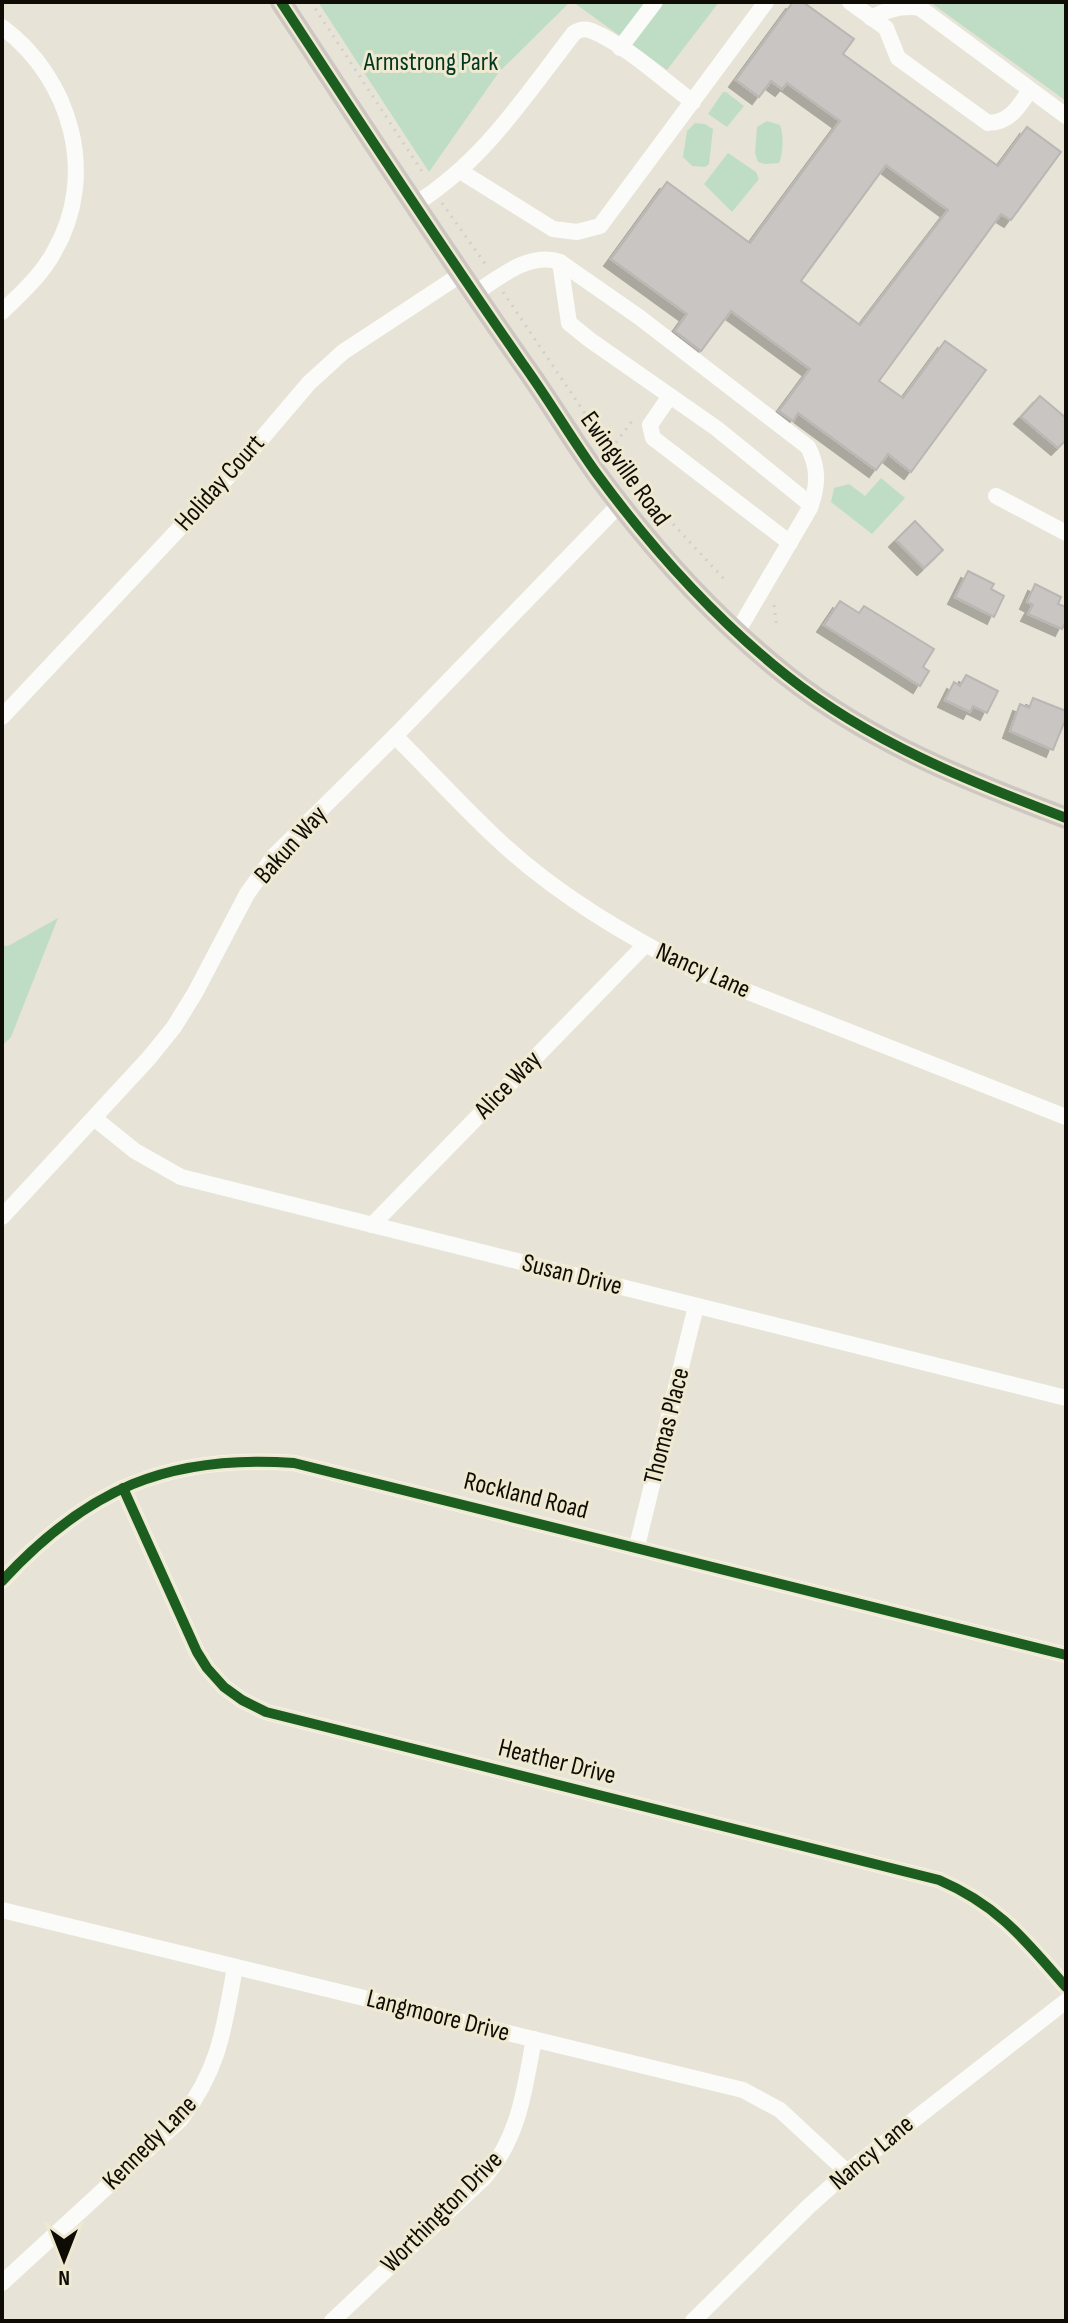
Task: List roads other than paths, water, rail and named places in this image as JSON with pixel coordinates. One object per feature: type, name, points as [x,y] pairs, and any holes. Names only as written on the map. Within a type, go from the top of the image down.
[{"type":"main road","name":"Ewingville Road","points":[[281,2],[460,275],[620,504],[697,595],[736,634],[788,677],[868,731],[915,757],[965,779],[1066,818]]},
{"type":"street","points":[[620,48],[655,2]]},
{"type":"street","points":[[460,171],[553,229],[577,232],[600,226],[766,2]]},
{"type":"street","points":[[850,2],[886,28],[898,58],[988,123],[997,123],[1012,115],[1030,90]]},
{"type":"street","points":[[871,18],[885,11],[920,8],[1066,116]]},
{"type":"street","points":[[2,27],[31,52],[59,93],[72,133],[76,174],[74,201],[55,251],[39,275],[2,312]]},
{"type":"street","points":[[415,204],[435,192],[482,151],[574,33],[589,29],[693,102]]},
{"type":"street","points":[[474,294],[534,259],[547,257],[560,262],[616,300],[808,447],[814,460],[816,484],[811,505],[736,634]]},
{"type":"street","points":[[560,262],[569,323],[716,428],[811,505]]},
{"type":"street","name":"Holiday Court","points":[[2,717],[240,464],[309,383],[343,352],[460,275]]},
{"type":"street","points":[[670,396],[650,425],[653,438],[790,543]]},
{"type":"street","points":[[996,496],[1066,533]]},
{"type":"street","name":"Bakun Way","points":[[2,1217],[174,1027],[247,894],[274,856],[620,504]]},
{"type":"street","name":"Nancy Lane","points":[[395,736],[496,838],[548,882],[645,945],[700,973],[1066,1117]]},
{"type":"street","name":"Alice Way","points":[[372,1225],[645,945]]},
{"type":"street","name":"Susan Drive","points":[[94,1118],[135,1151],[181,1177],[1066,1398]]},
{"type":"street","name":"Thomas Place","points":[[637,1546],[696,1306]]},
{"type":"street","name":"Rockland Road","points":[[5,1573],[65,1521],[123,1488],[190,1466],[256,1460],[294,1463],[1066,1655]]},
{"type":"street","name":"Heather Drive","points":[[123,1488],[197,1652],[224,1687],[242,1700],[266,1712],[939,1880],[991,1907],[1012,1925],[1066,1987]]},
{"type":"street","name":"Langmoore Drive","points":[[2,1910],[743,2090],[780,2110],[847,2172]]},
{"type":"street","name":"Kennedy Lane","points":[[2,2283],[181,2119],[198,2098],[220,2048],[235,1967]]},
{"type":"street","name":"Nancy Lane","points":[[693,2321],[847,2172],[1066,2001]]},
{"type":"street","name":"Worthington Drive","points":[[332,2321],[485,2177],[498,2161],[517,2122],[534,2039]]},
{"type":"park label","name":"Armstrong Park","points":[[431,62]]}]
